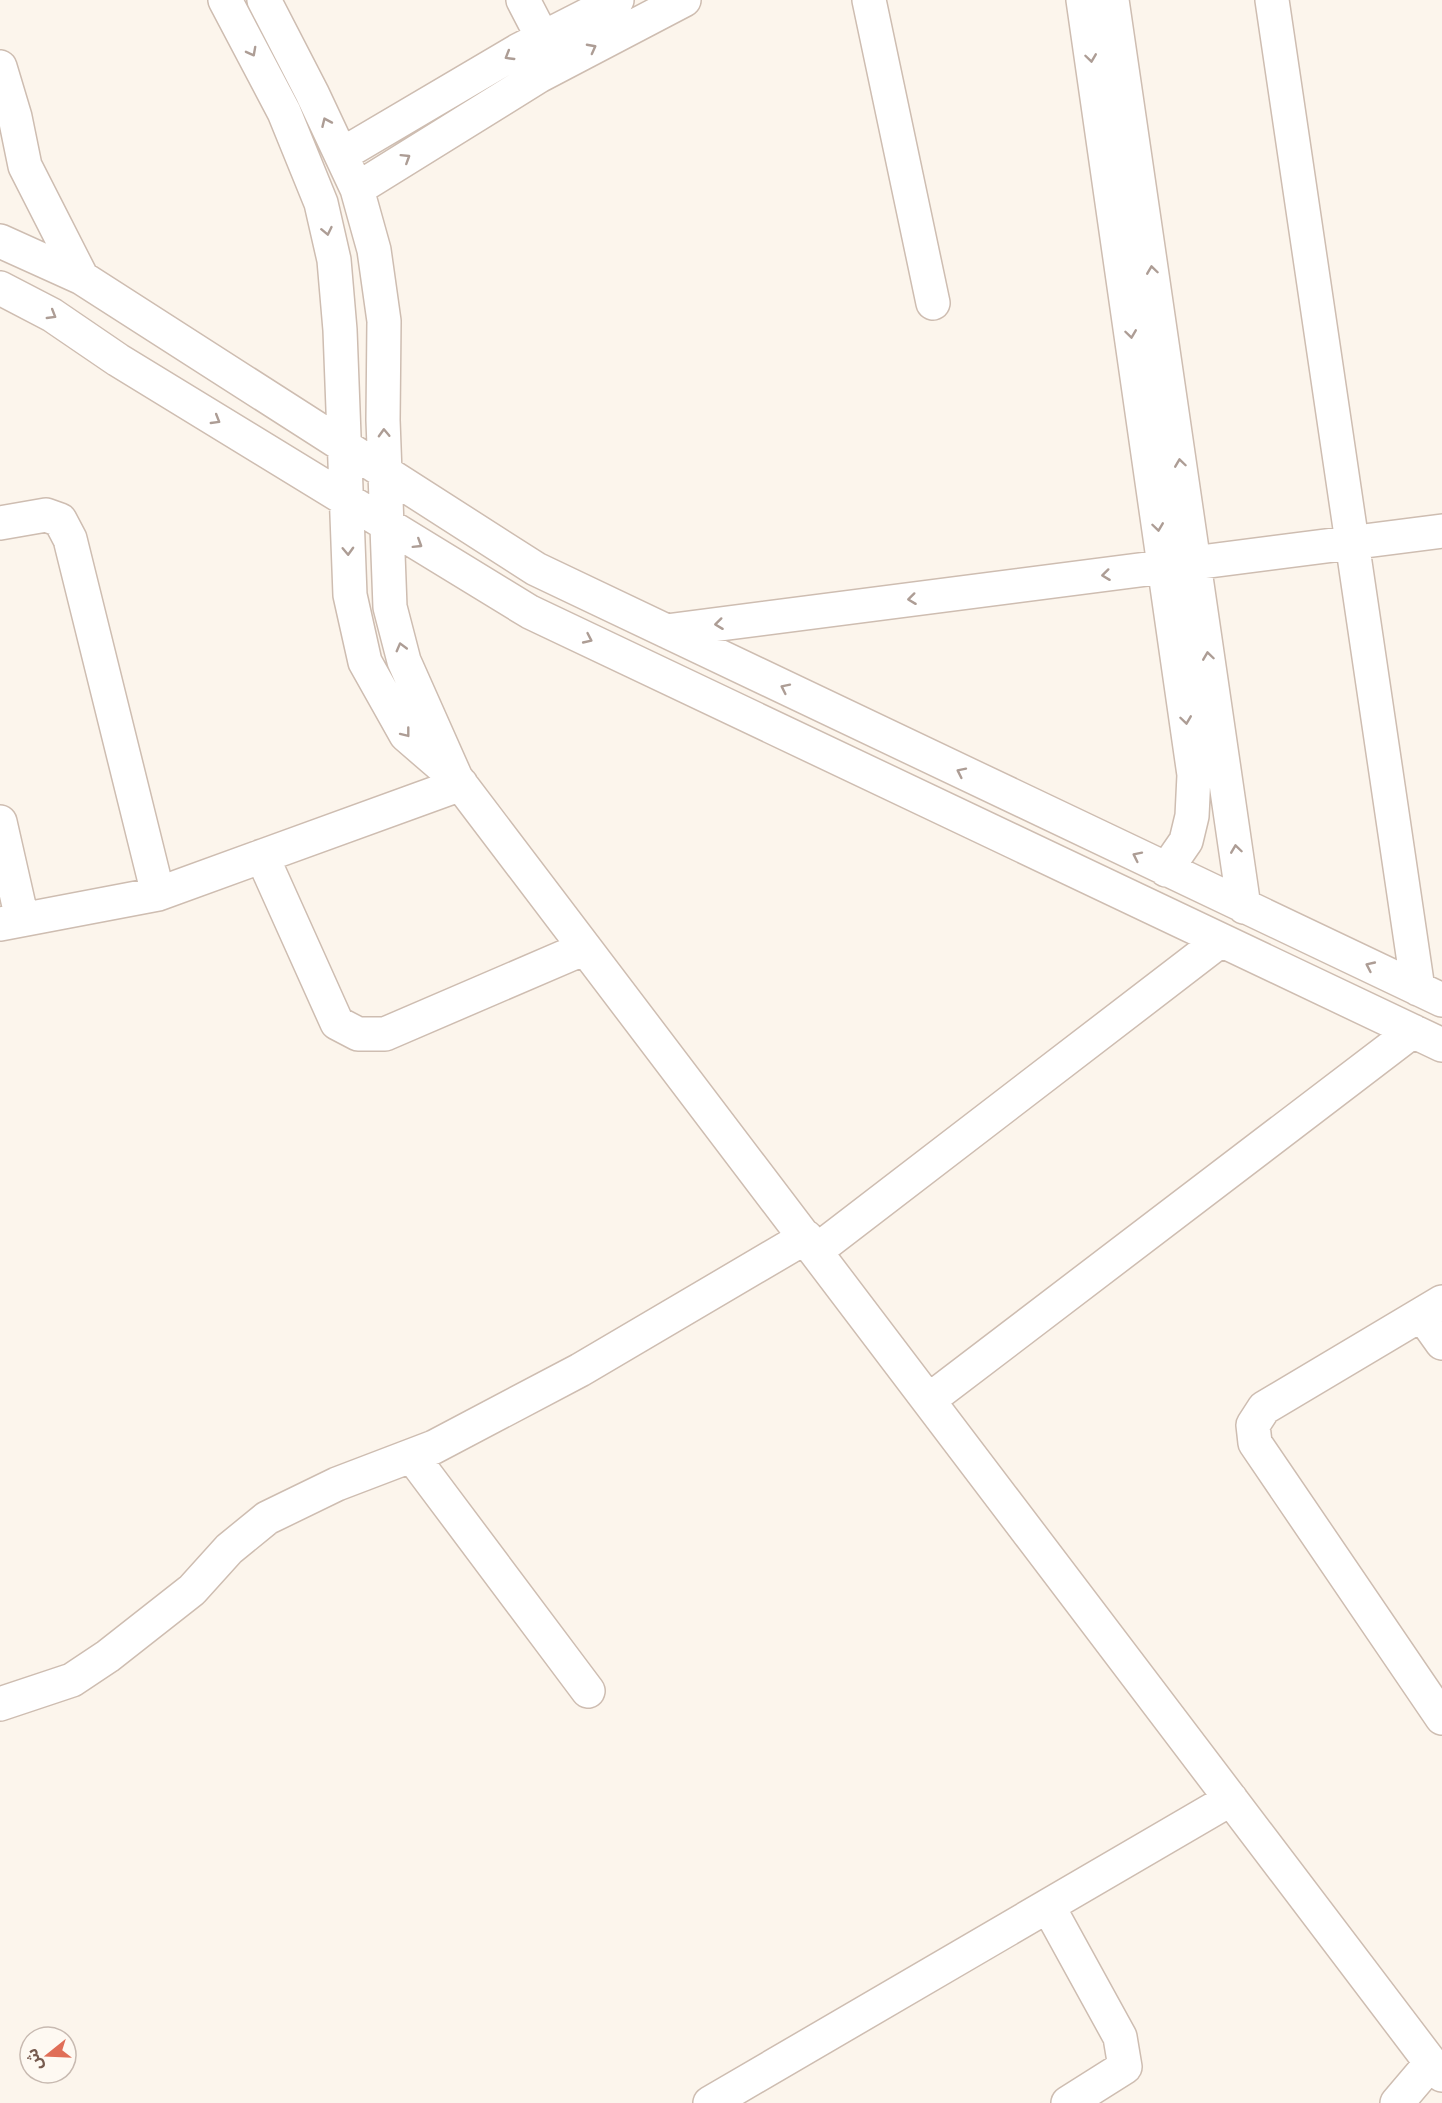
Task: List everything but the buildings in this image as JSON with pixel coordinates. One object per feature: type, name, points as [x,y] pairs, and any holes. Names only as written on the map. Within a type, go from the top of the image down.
[{"type":"street","points":[[225,0],[284,112],[321,203],[334,260],[339,318],[350,595],[365,662],[405,735],[459,781]]},
{"type":"street","points":[[264,0],[312,93],[357,189],[374,250],[384,321],[385,472],[390,607],[404,661],[459,781],[1436,2069],[1397,2103]]},
{"type":"street","points":[[523,0],[550,52]]},
{"type":"street","points":[[357,189],[550,52],[617,0]]},
{"type":"street","points":[[341,155],[550,52],[684,0]]},
{"type":"street","points":[[869,0],[933,303]]},
{"type":"street","points":[[1083,0],[1179,565],[1244,907]]},
{"type":"street","points":[[1112,0],[1179,565],[1194,775],[1192,816],[1186,841],[1166,870]]},
{"type":"street","points":[[1272,0],[1352,543],[1430,995]]},
{"type":"street","points":[[0,67],[15,117],[12,169],[82,278]]},
{"type":"street","points":[[0,241],[82,278],[537,569],[1430,995]]},
{"type":"street","points":[[0,288],[52,315],[118,360],[530,612],[1442,1045]]},
{"type":"street","points":[[0,523],[46,515],[60,519],[70,539],[158,894]]},
{"type":"street","points":[[666,631],[1442,531]]},
{"type":"street","points":[[0,822],[11,922],[158,894],[459,781]]},
{"type":"street","points":[[262,856],[337,1023],[358,1034],[385,1035],[585,948]]},
{"type":"street","points":[[0,1704],[72,1680],[108,1656],[192,1590],[229,1549],[267,1518],[337,1484],[434,1447],[811,1244],[1221,940]]},
{"type":"street","points":[[929,1400],[1413,1031]]},
{"type":"street","points":[[1442,1343],[1432,1309],[1264,1408],[1253,1425],[1255,1443],[1442,1718]]},
{"type":"street","points":[[412,1456],[588,1691]]},
{"type":"street","points":[[710,2103],[1231,1799]]},
{"type":"street","points":[[1048,1906],[1120,2037],[1124,2051],[1125,2067],[1068,2103]]}]
